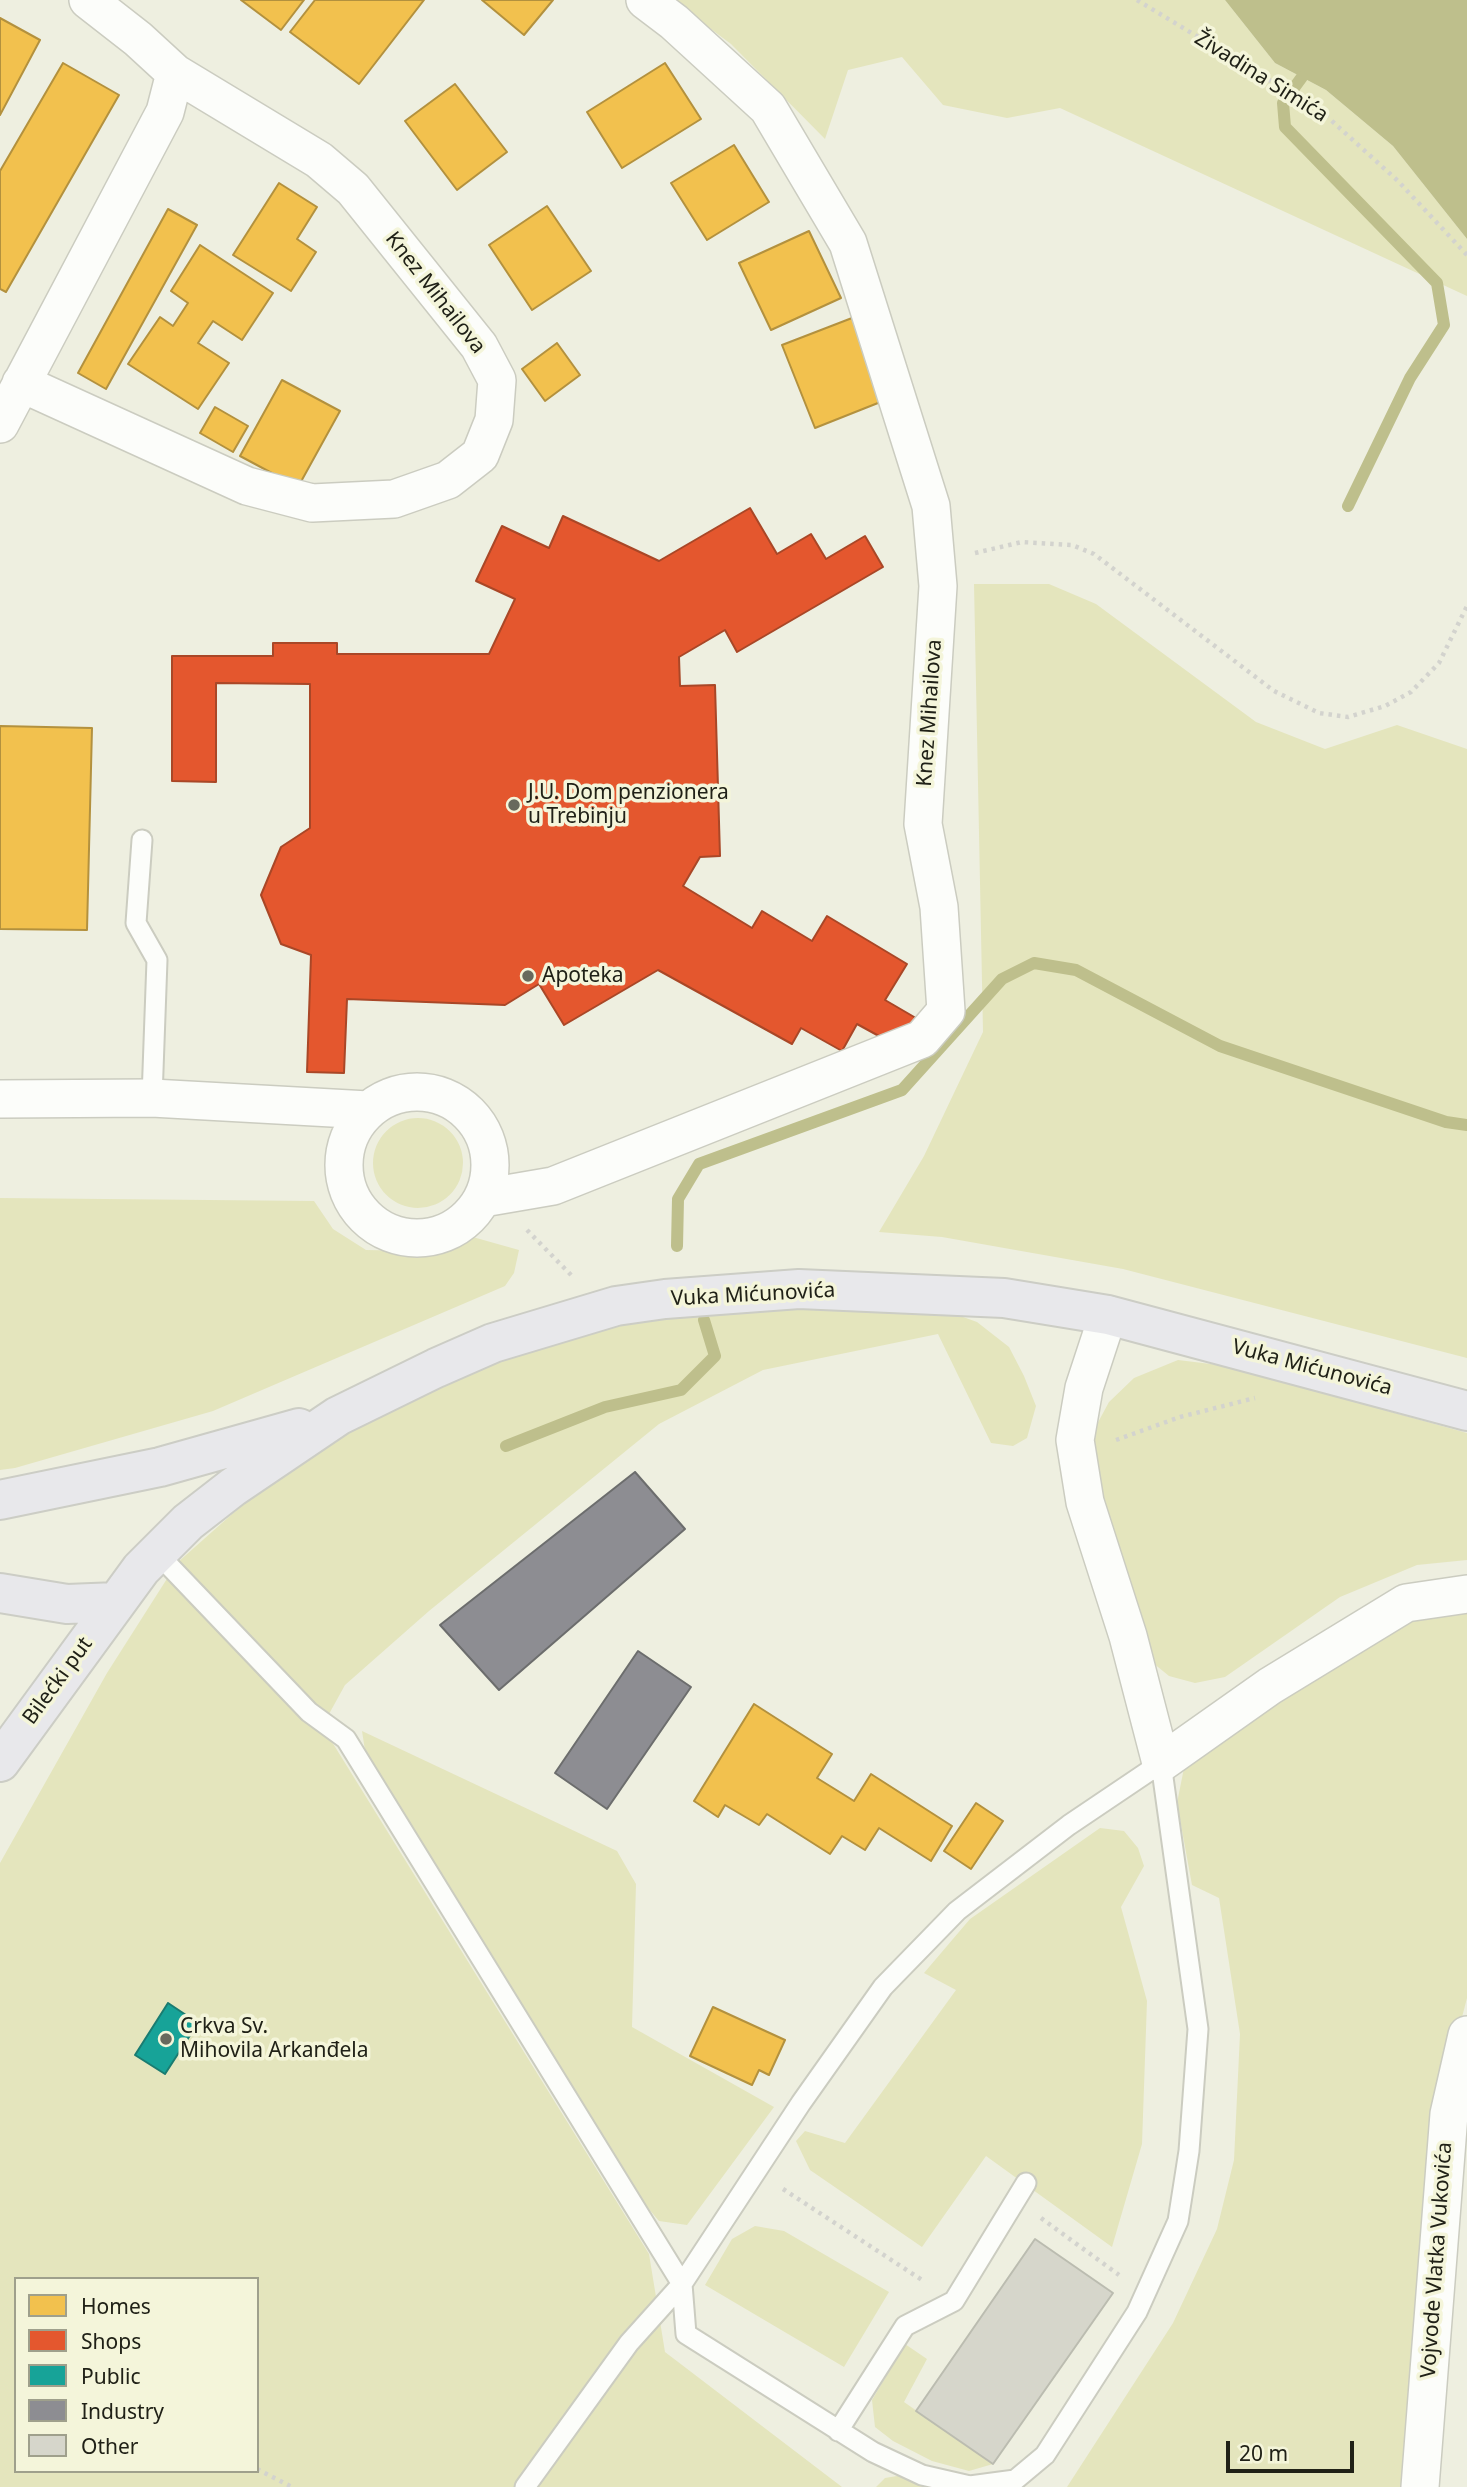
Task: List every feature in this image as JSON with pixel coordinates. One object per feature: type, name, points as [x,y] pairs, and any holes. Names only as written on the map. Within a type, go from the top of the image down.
[{"type":"main road","name":"Vuka Mićunovića","points":[[117,1602],[157,1553],[188,1522],[233,1487],[338,1416],[493,1343],[616,1306],[665,1299],[799,1289],[1004,1298],[1108,1315],[1467,1411]]},
{"type":"main road","points":[[0,1500],[160,1467],[338,1416]]},
{"type":"main road","points":[[0,1593],[67,1604],[117,1602]]},
{"type":"main road","name":"Bilećki put","points":[[0,1762],[117,1602]]},
{"type":"street","name":"Knez Mihailova","points":[[21,383],[247,486],[312,503],[394,499],[448,480],[480,456],[494,421],[497,380],[480,346],[353,189],[319,160],[175,73],[138,39],[88,0]]},
{"type":"street","name":"Knez Mihailova","points":[[494,1196],[553,1186],[922,1039],[946,1011],[939,907],[923,824],[937,572],[931,506],[848,243],[768,108],[674,22],[645,0]]},
{"type":"street","points":[[0,424],[165,112],[175,73]]},
{"type":"street","points":[[414,1091],[439,1095],[461,1107],[479,1125],[489,1149],[494,1196],[469,1218],[447,1232],[425,1238],[402,1237],[380,1229],[362,1215],[349,1195],[343,1172],[345,1149],[353,1128],[368,1110],[390,1096],[414,1091]]},
{"type":"street","points":[[0,1099],[152,1098],[368,1110]]},
{"type":"street","points":[[1108,1315],[1084,1388],[1075,1440],[1085,1502],[1128,1636],[1161,1763],[1270,1686],[1406,1603],[1467,1594]]},
{"type":"street","name":"Vojvode Vlatka Vukovića","points":[[1420,2487],[1448,2114],[1467,2035]]},
{"type":"lane","points":[[142,840],[136,923],[157,960],[152,1098]]},
{"type":"lane","points":[[157,1553],[309,1712],[346,1739],[681,2284],[686,2334],[838,2431],[922,2475],[970,2486],[1015,2480],[1045,2455],[1138,2312],[1178,2221],[1189,2151],[1198,2029],[1161,1763],[1069,1825],[957,1911],[883,1987],[681,2284],[629,2343],[525,2487]]},
{"type":"lane","points":[[838,2431],[905,2326],[954,2301],[1021,2192]]},
{"type":"path","name":"Živadina Simića","points":[[1137,0],[1322,112],[1398,181],[1467,255]]},
{"type":"path","points":[[937,572],[980,551],[1022,542],[1072,545],[1094,554],[1274,691],[1319,713],[1348,717],[1385,706],[1411,692],[1438,663],[1467,606]]},
{"type":"path","points":[[494,1196],[573,1277]]},
{"type":"path","points":[[1078,1460],[1123,1436],[1180,1417],[1264,1397]]},
{"type":"path","points":[[756,2172],[918,2278]]},
{"type":"path","points":[[1021,2192],[1145,2294]]},
{"type":"path","points":[[259,2470],[292,2487]]},
{"type":"shaded area","points":[[672,0],[1225,0],[1275,63],[1326,90],[1393,146],[1467,239],[1467,296],[1060,108],[1007,118],[943,105],[902,57],[848,70],[825,139],[731,44]]},
{"type":"shaded area","points":[[1225,0],[1467,0],[1467,239],[1393,146],[1326,90],[1275,63]]},
{"type":"shaded area","points":[[974,584],[1049,584],[1096,604],[1256,722],[1325,749],[1397,725],[1467,749],[1467,1358],[1123,1269],[942,1237],[879,1232],[924,1156],[983,1032]]},
{"type":"shaded area","points":[[409,1118],[427,1118],[443,1125],[456,1138],[463,1154],[463,1172],[456,1188],[443,1201],[427,1208],[409,1208],[393,1201],[380,1188],[373,1172],[373,1154],[380,1138],[393,1125]]},
{"type":"shaded area","points":[[0,1198],[314,1201],[333,1229],[366,1250],[415,1251],[447,1242],[462,1234],[519,1250],[514,1273],[505,1286],[213,1411],[0,1470]]},
{"type":"shaded area","points":[[797,1303],[952,1313],[977,1322],[1009,1347],[1036,1406],[1027,1438],[1013,1446],[991,1443],[938,1334],[763,1370],[659,1424],[429,1611],[345,1685],[329,1714],[332,1742],[649,2254],[665,2352],[842,2487],[0,2487],[0,1863],[107,1673],[177,1563],[240,1507],[320,1447],[486,1364],[657,1313]]},
{"type":"shaded area","points":[[1178,1360],[1227,1366],[1467,1433],[1467,1560],[1417,1565],[1340,1597],[1225,1677],[1195,1683],[1169,1676],[1147,1658],[1121,1582],[1089,1439],[1109,1402],[1134,1378]]},
{"type":"shaded area","points":[[1467,1606],[1467,1998],[1437,2113],[1408,2487],[1067,2487],[1173,2323],[1217,2229],[1234,2160],[1240,2034],[1219,1898],[1192,1885],[1177,1803],[1185,1763],[1410,1617]]},
{"type":"shaded area","points":[[362,1731],[617,1851],[636,1884],[632,2027],[774,2107],[687,2225],[659,2221],[637,2195],[366,1757]]},
{"type":"shaded area","points":[[1100,1828],[1124,1831],[1138,1848],[1144,1866],[1121,1907],[1147,2001],[1142,2144],[1112,2247],[986,2156],[922,2247],[810,2170],[796,2141],[805,2131],[845,2143],[956,1990],[924,1973],[970,1919]]},
{"type":"shaded area","points":[[755,2226],[784,2231],[889,2292],[844,2367],[705,2285],[732,2239]]},
{"type":"shaded area","points":[[905,2344],[927,2359],[904,2402],[993,2464],[969,2471],[932,2461],[893,2441],[875,2427],[872,2400]]},
{"type":"shaded area","points":[[903,2475],[924,2487],[876,2487],[885,2478]]},
{"type":"building: Homes","points":[[241,0],[304,0],[281,30]]},
{"type":"building: Homes","points":[[315,0],[424,0],[359,84],[290,32]]},
{"type":"building: Homes","points":[[482,0],[553,0],[524,35]]},
{"type":"building: Homes","points":[[0,18],[40,40],[0,115]]},
{"type":"building: Homes","points":[[63,63],[119,95],[6,292],[0,289],[0,171]]},
{"type":"building: Homes","points":[[665,63],[701,119],[622,168],[587,112]]},
{"type":"building: Homes","points":[[455,84],[507,152],[457,190],[405,121]]},
{"type":"building: Homes","points":[[734,145],[769,202],[707,240],[671,183]]},
{"type":"building: Homes","points":[[279,183],[317,207],[297,239],[316,252],[291,291],[233,255]]},
{"type":"building: Homes","points":[[547,206],[591,271],[532,310],[489,245]]},
{"type":"building: Homes","points":[[168,209],[197,225],[106,389],[78,373]]},
{"type":"building: Homes","points":[[809,231],[841,298],[771,330],[739,263]]},
{"type":"building: Homes","points":[[200,245],[273,293],[242,340],[213,321],[198,343],[229,363],[198,409],[128,364],[160,317],[173,326],[188,303],[171,291]]},
{"type":"building: Homes","points":[[852,318],[883,401],[815,428],[782,345]]},
{"type":"building: Homes","points":[[557,343],[580,375],[545,401],[522,369]]},
{"type":"building: Homes","points":[[282,380],[340,411],[298,487],[240,456]]},
{"type":"building: Homes","points":[[215,407],[248,426],[233,452],[200,433]]},
{"type":"building: Homes","points":[[0,726],[92,728],[87,930],[0,929]]},
{"type":"building: Homes","points":[[754,1704],[832,1754],[817,1778],[854,1801],[871,1774],[952,1826],[931,1861],[879,1828],[865,1850],[842,1836],[830,1854],[767,1814],[759,1825],[725,1805],[718,1817],[694,1801]]},
{"type":"building: Homes","points":[[976,1803],[1003,1821],[971,1869],[944,1851]]},
{"type":"building: Homes","points":[[713,2007],[785,2040],[769,2075],[759,2070],[752,2085],[690,2056]]},
{"type":"building: Shops","name":"J.U. Dom penzionera u Trebinju","points":[[750,508],[777,554],[811,534],[826,559],[865,536],[883,567],[737,652],[725,630],[679,657],[680,686],[715,685],[720,856],[700,857],[683,886],[752,928],[762,911],[812,941],[827,916],[907,964],[885,1000],[921,1021],[888,1041],[857,1024],[842,1051],[801,1028],[792,1044],[658,970],[564,1025],[539,984],[505,1005],[347,999],[344,1073],[307,1072],[311,955],[281,944],[261,895],[281,847],[310,828],[310,684],[216,683],[216,782],[172,781],[172,656],[273,656],[273,643],[337,643],[337,654],[489,654],[515,599],[476,581],[502,526],[549,548],[563,516],[659,561]]},
{"type":"building: Public","name":"Crkva Sv. Mihovila Arkanđela","points":[[168,2003],[198,2023],[165,2074],[135,2055]]},
{"type":"building: Industry","points":[[635,1472],[685,1529],[499,1690],[440,1625]]},
{"type":"building: Industry","points":[[638,1651],[691,1687],[607,1809],[555,1773]]},
{"type":"building: Other","points":[[1035,2239],[1113,2293],[993,2464],[916,2411]]},
{"type":"waterway","points":[[1302,77],[1283,103],[1285,127],[1437,283],[1444,325],[1410,378],[1348,506]]},
{"type":"waterway","points":[[677,1246],[678,1199],[699,1164],[902,1090],[1002,979],[1034,963],[1076,970],[1220,1046],[1446,1122],[1467,1125]]},
{"type":"waterway","points":[[506,1446],[605,1407],[681,1390],[715,1356],[704,1320]]},
{"type":"place","name":"J.U. Dom penzionera u Trebinju","points":[[514,805]]},
{"type":"place","name":"Apoteka","points":[[528,976]]},
{"type":"place","name":"Crkva Sv. Mihovila Arkanđela","points":[[166,2039]]}]
